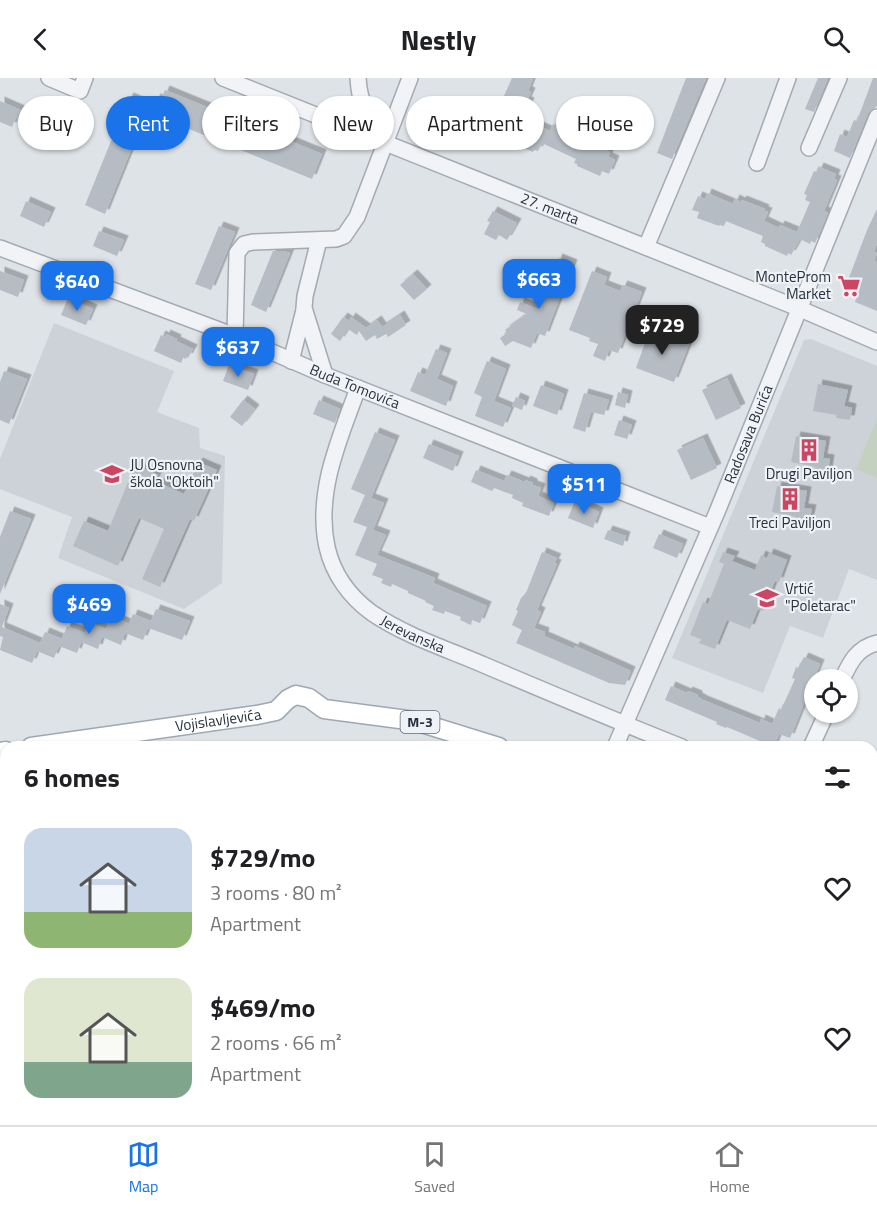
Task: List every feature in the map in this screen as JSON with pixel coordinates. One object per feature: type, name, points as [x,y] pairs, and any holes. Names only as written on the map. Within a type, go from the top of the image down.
[{"type":"main road","name":"Vojislavljevića","points":[[73,741],[257,715],[276,711],[288,699],[297,695],[315,701],[324,709],[415,721],[480,741]]},
{"type":"street","points":[[49,78],[80,91],[85,78]]},
{"type":"street","name":"27. marta","points":[[223,78],[312,114]]},
{"type":"street","points":[[358,78],[360,96]]},
{"type":"street","points":[[394,118],[410,78]]},
{"type":"street","points":[[646,247],[717,78]]},
{"type":"street","points":[[757,163],[788,78]]},
{"type":"street","points":[[809,148],[839,78]]},
{"type":"street","name":"Radosava Burića","points":[[618,741],[710,527],[877,117]]},
{"type":"street","name":"27. marta","points":[[394,147],[798,308],[877,342]]},
{"type":"street","points":[[235,336],[237,253],[244,244],[336,239],[344,236],[357,218],[381,150]]},
{"type":"street","points":[[291,361],[319,240]]},
{"type":"street","name":"Buda Tomovića","points":[[0,248],[235,336],[357,388],[710,527]]},
{"type":"street","points":[[304,308],[325,375]]},
{"type":"street","name":"Jerevanska","points":[[357,388],[327,482],[324,508],[325,535],[333,568],[356,599],[373,614],[417,637],[667,741]]},
{"type":"street","points":[[847,669],[849,663],[866,646],[877,643]]},
{"type":"street","points":[[814,741],[822,723]]},
{"type":"shaded area","name":"JU Osnovna škola \"Oktoih\"","points":[[54,323],[174,371],[157,412],[199,428],[200,448],[225,456],[222,583],[184,609],[58,558],[72,517],[0,489],[0,459]]},
{"type":"shaded area","points":[[811,339],[877,366],[877,580],[849,569],[823,638],[790,626],[763,693],[672,658],[804,340]]},
{"type":"green space","points":[[877,419],[877,478],[856,469]]},
{"type":"building","points":[[512,78],[533,78],[528,91],[531,92],[529,96],[504,96]]},
{"type":"building","points":[[686,78],[706,78],[672,159],[657,153]]},
{"type":"building","points":[[818,78],[828,78],[814,112],[805,109]]},
{"type":"building","points":[[873,78],[877,78],[877,106],[868,113],[850,158],[834,151],[840,134],[847,137],[854,120],[857,121]]},
{"type":"building","points":[[165,90],[180,96],[163,96]]},
{"type":"building","points":[[190,100],[202,105],[202,134],[190,129]]},
{"type":"building","points":[[0,101],[18,109],[18,119],[16,118],[12,127],[0,122]]},
{"type":"building","points":[[553,124],[556,125],[556,150],[544,144],[544,128],[550,131]]},
{"type":"building","points":[[300,145],[322,154],[312,179],[241,150],[300,150]]},
{"type":"building","points":[[107,150],[131,150],[105,214],[85,205]]},
{"type":"building","points":[[557,150],[606,150],[610,152],[608,157],[615,160],[609,174],[602,171],[600,176],[577,166],[574,163],[576,159]]},
{"type":"building","points":[[819,167],[836,174],[834,179],[837,180],[824,211],[828,213],[815,243],[811,241],[810,244],[800,239],[791,255],[788,253],[787,256],[765,246],[761,242],[763,236],[726,221],[724,226],[719,226],[697,218],[699,212],[692,210],[698,196],[705,199],[707,193],[733,204],[735,199],[741,202],[742,200],[765,209],[764,211],[768,212],[764,221],[779,228],[780,225],[797,232],[810,202],[805,200],[807,195],[804,194],[814,171],[817,172]]},
{"type":"building","points":[[26,201],[51,212],[44,227],[20,216]]},
{"type":"building","points":[[877,209],[877,243],[874,252],[877,253],[874,261],[877,262],[877,311],[855,302],[857,296],[844,291]]},
{"type":"building","points":[[493,211],[517,223],[507,240],[499,235],[496,240],[484,234],[490,222],[487,221]]},
{"type":"building","points":[[219,226],[235,232],[211,290],[195,284]]},
{"type":"building","points":[[99,231],[124,240],[117,256],[93,246]]},
{"type":"building","points":[[273,251],[290,253],[266,312],[251,305]]},
{"type":"building","points":[[558,258],[573,264],[545,336],[537,333],[531,348],[513,341],[505,346],[500,338],[507,333],[505,330],[527,314],[517,310],[520,302],[538,309]]},
{"type":"building","points":[[0,271],[24,280],[18,297],[0,290]]},
{"type":"building","points":[[592,271],[607,277],[604,285],[620,291],[623,285],[642,292],[618,353],[609,350],[605,361],[593,356],[598,344],[589,341],[590,338],[569,330]]},
{"type":"building","points":[[413,274],[427,289],[414,300],[400,285]]},
{"type":"building","points":[[68,298],[93,309],[86,325],[61,315]]},
{"type":"building","points":[[400,315],[406,325],[388,337],[386,334],[377,339],[375,335],[366,341],[359,331],[357,335],[348,329],[340,341],[331,334],[343,317],[349,321],[351,317],[366,328],[377,320],[382,327]]},
{"type":"building","points":[[650,329],[689,344],[674,382],[636,368]]},
{"type":"building","points":[[166,334],[193,349],[188,358],[184,356],[181,363],[154,351],[161,335],[165,337]]},
{"type":"building","points":[[436,349],[447,353],[437,379],[453,386],[446,406],[410,391],[418,372],[425,375]]},
{"type":"building","points":[[487,361],[506,369],[494,401],[511,408],[503,427],[475,416],[482,397],[474,393]]},
{"type":"building","points":[[229,365],[254,374],[248,390],[223,381]]},
{"type":"building","points":[[4,371],[27,379],[9,424],[0,420],[0,382]]},
{"type":"building","points":[[727,378],[741,408],[716,420],[702,390]]},
{"type":"building","points":[[818,384],[848,390],[844,406],[852,408],[850,420],[813,411]]},
{"type":"building","points":[[541,385],[564,394],[557,415],[533,406]]},
{"type":"building","points":[[618,392],[628,395],[625,408],[615,405]]},
{"type":"building","points":[[584,393],[609,400],[604,415],[591,412],[585,432],[573,428]]},
{"type":"building","points":[[516,397],[525,401],[522,410],[512,406]]},
{"type":"building","points":[[243,400],[255,409],[242,426],[230,417]]},
{"type":"building","points":[[319,400],[340,409],[335,423],[313,414]]},
{"type":"building","points":[[619,420],[632,425],[627,439],[614,435]]},
{"type":"building","points":[[375,432],[395,440],[371,498],[384,503],[373,530],[386,535],[377,555],[435,578],[433,583],[487,606],[480,623],[472,620],[471,625],[460,620],[461,617],[445,611],[444,614],[432,610],[434,606],[408,591],[392,584],[391,587],[381,583],[383,579],[372,575],[377,564],[355,555],[367,527],[353,522],[365,495],[351,489]]},
{"type":"building","name":"Drugi Paviljon","points":[[796,436],[826,441],[823,458],[830,459],[828,472],[791,462]]},
{"type":"building","points":[[703,438],[717,468],[691,480],[677,450]]},
{"type":"building","points":[[429,444],[459,456],[453,471],[423,458]]},
{"type":"building","points":[[198,462],[217,470],[194,521],[190,519],[160,587],[142,579],[164,529],[139,518],[118,566],[73,546],[84,521],[108,531],[135,465],[158,475],[155,481],[184,494]]},
{"type":"building","points":[[476,470],[504,481],[507,475],[525,482],[526,480],[541,488],[538,496],[554,503],[549,516],[522,506],[523,503],[512,498],[513,495],[494,488],[492,491],[471,482]]},
{"type":"building","name":"Treci Paviljon","points":[[777,486],[807,491],[804,508],[812,509],[809,522],[772,512]]},
{"type":"building","points":[[575,501],[599,512],[593,528],[568,518]]},
{"type":"building","points":[[10,511],[31,519],[0,594],[0,537]]},
{"type":"building","points":[[608,530],[626,536],[623,546],[604,539]]},
{"type":"building","points":[[659,534],[683,544],[677,558],[653,548]]},
{"type":"building","points":[[542,552],[557,558],[554,563],[557,564],[537,610],[541,612],[534,628],[545,632],[544,636],[574,649],[575,646],[631,671],[625,685],[609,683],[516,643],[522,630],[512,625],[518,611],[516,610],[526,593]]},
{"type":"building","points":[[723,552],[735,556],[732,561],[755,570],[761,555],[767,558],[769,553],[787,560],[779,582],[775,581],[763,611],[758,609],[750,629],[727,620],[715,649],[699,643],[701,639],[690,635],[703,602],[708,604],[724,564],[719,562]]},
{"type":"building","points":[[0,604],[9,608],[2,627],[40,643],[45,632],[62,639],[67,626],[85,633],[89,622],[106,629],[111,616],[129,624],[133,614],[151,621],[156,609],[190,621],[182,640],[148,628],[143,640],[125,633],[121,645],[102,637],[98,649],[81,642],[77,653],[59,646],[54,658],[37,651],[32,663],[0,650],[3,637],[0,636]]},
{"type":"building","points":[[804,657],[820,664],[818,669],[804,669],[804,703],[790,738],[779,734],[776,741],[760,741],[716,724],[717,722],[665,700],[671,686],[698,695],[703,700],[760,723],[761,719],[772,724],[795,679],[792,678],[796,667],[798,668]]},
{"type":"place","name":"MonteProm Market","points":[[849,286]]},
{"type":"place","name":"Drugi Paviljon","points":[[809,450]]},
{"type":"place","name":"JU Osnovna škola \"Oktoih\"","points":[[112,474]]},
{"type":"place","name":"Treci Paviljon","points":[[790,499]]},
{"type":"place","name":"Vrtić \"Poletarac\"","points":[[767,598]]}]
